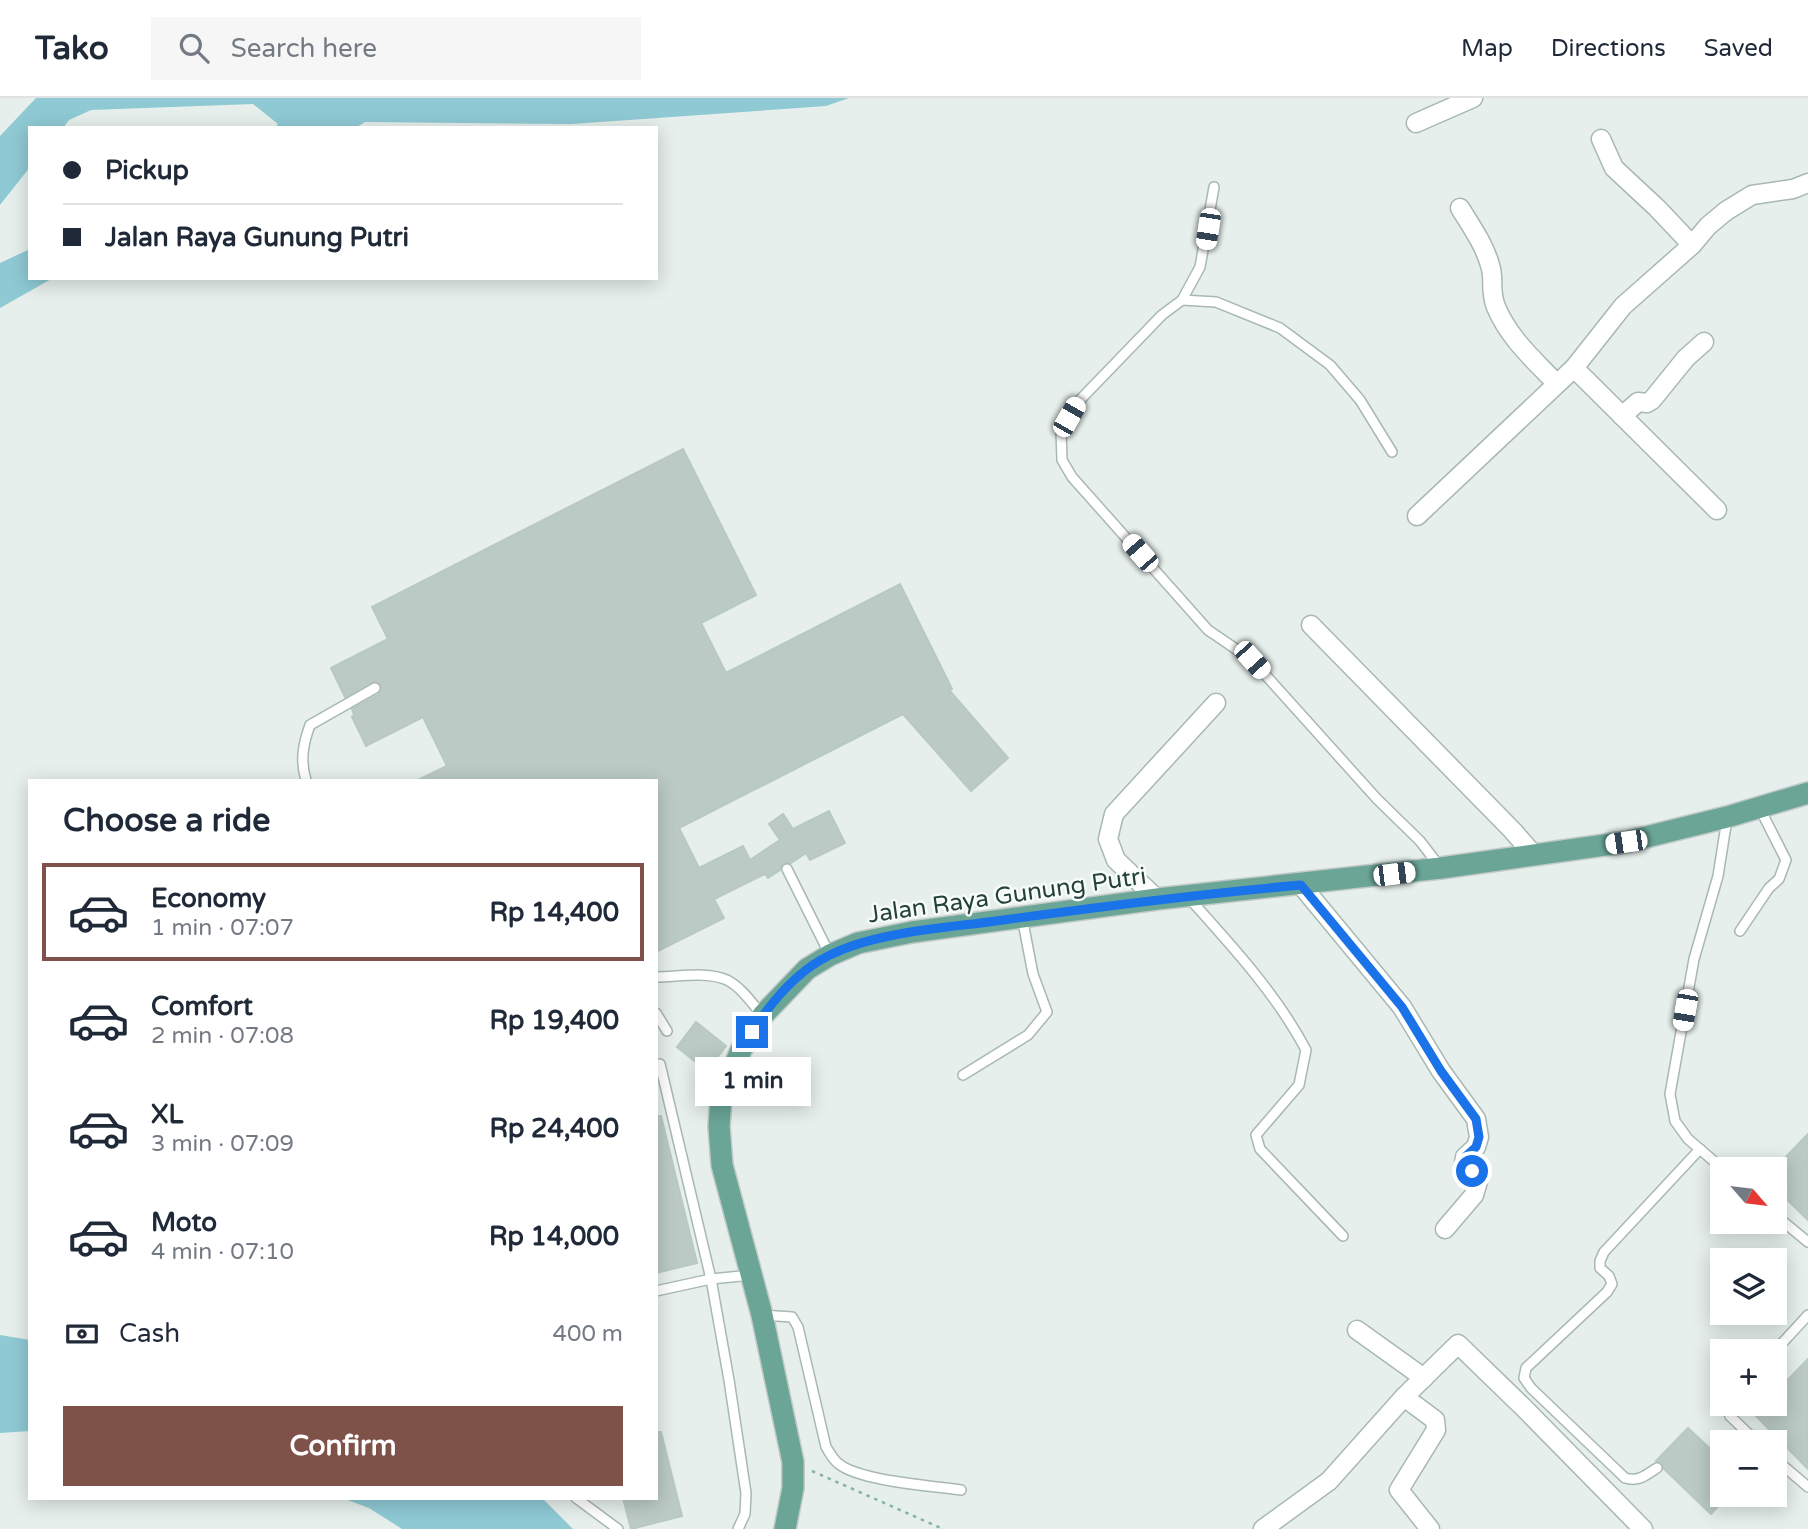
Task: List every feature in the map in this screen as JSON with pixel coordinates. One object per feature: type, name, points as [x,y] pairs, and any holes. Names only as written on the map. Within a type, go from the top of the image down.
[{"type":"main road","name":"Jalan Raya Gunung Putri","points":[[785,1529],[793,1488],[793,1462],[762,1315],[722,1165],[719,1126],[722,1098],[741,1050],[763,1015],[807,969],[830,954],[858,943],[912,932],[1157,899],[1441,868],[1626,842],[1727,817],[1808,793]]},
{"type":"street","points":[[1416,123],[1473,98]]},
{"type":"street","points":[[1601,139],[1614,168],[1692,245]]},
{"type":"street","points":[[1416,516],[1574,368],[1623,306],[1692,245],[1708,226],[1752,195],[1793,189],[1808,183]]},
{"type":"street","points":[[1460,208],[1480,240],[1491,267],[1491,292],[1503,323],[1515,341],[1556,383]]},
{"type":"street","points":[[1622,416],[1638,402],[1647,404],[1653,400],[1686,358],[1704,342]]},
{"type":"street","points":[[1574,368],[1717,510]]},
{"type":"street","points":[[1311,625],[1534,855]]},
{"type":"street","points":[[1157,899],[1116,860],[1108,839],[1114,814],[1216,703]]},
{"type":"street","points":[[1301,885],[1402,1007],[1441,1071],[1476,1119],[1479,1137],[1476,1147],[1465,1157],[1464,1164],[1478,1181],[1474,1195],[1445,1229]]},
{"type":"street","points":[[1357,1330],[1424,1378]]},
{"type":"street","points":[[1263,1529],[1329,1481],[1404,1397],[1458,1344],[1550,1433],[1643,1529]]},
{"type":"street","points":[[1404,1397],[1435,1420],[1436,1430],[1399,1489],[1430,1529]]},
{"type":"lane","points":[[1214,187],[1200,267],[1182,300],[1162,315],[1077,403],[1060,431],[1062,460],[1072,477],[1208,630],[1252,660],[1377,799],[1420,841],[1441,868]]},
{"type":"lane","points":[[1182,300],[1216,302],[1280,328],[1330,365],[1360,400],[1392,452]]},
{"type":"lane","points":[[306,779],[302,766],[303,743],[310,725],[375,688]]},
{"type":"lane","points":[[1740,930],[1769,888],[1779,879],[1786,860],[1759,807]]},
{"type":"lane","points":[[1710,1158],[1688,1139],[1675,1121],[1670,1094],[1694,959],[1718,876],[1727,817]]},
{"type":"lane","points":[[787,869],[830,954]]},
{"type":"lane","points":[[1187,896],[1237,951],[1296,1029],[1306,1050],[1299,1084],[1256,1135],[1256,1142],[1343,1236]]},
{"type":"lane","points":[[963,1075],[1028,1035],[1047,1012],[1033,974],[1022,917]]},
{"type":"lane","points":[[658,977],[707,976],[727,980],[763,1015]]},
{"type":"lane","points":[[658,1016],[667,1031]]},
{"type":"lane","points":[[660,1064],[711,1279],[729,1380],[746,1493],[745,1514],[738,1529]]},
{"type":"lane","points":[[1657,1468],[1641,1478],[1625,1478],[1531,1388],[1524,1378],[1526,1368],[1607,1292],[1612,1284],[1609,1276],[1600,1268],[1604,1252],[1699,1149]]},
{"type":"lane","points":[[1787,1224],[1808,1242]]},
{"type":"lane","points":[[658,1291],[711,1279],[751,1275]]},
{"type":"lane","points":[[762,1315],[792,1317],[798,1326],[826,1447],[837,1464],[878,1477],[961,1490]]},
{"type":"lane","points":[[1787,1339],[1808,1315]]},
{"type":"lane","points":[[1730,1416],[1745,1430]]},
{"type":"lane","points":[[1787,1469],[1808,1488]]},
{"type":"lane","points":[[579,1500],[618,1529]]},
{"type":"path","points":[[793,1462],[943,1529]]},
{"type":"water","points":[[36,98],[849,98],[826,106],[572,124],[365,122],[358,126],[276,126],[278,124],[253,104],[91,110],[69,120],[64,126],[28,126],[28,170],[0,205],[0,136]]},
{"type":"water","points":[[28,250],[28,280],[49,280],[0,308],[0,263]]},
{"type":"water","points":[[0,1335],[28,1340],[28,1431],[0,1433]]},
{"type":"water","points":[[347,1500],[544,1500],[573,1529],[402,1529],[369,1508]]},
{"type":"building","points":[[683,449],[756,595],[701,623],[726,673],[900,584],[952,689],[949,690],[1008,758],[971,791],[903,714],[679,828],[699,868],[743,846],[750,860],[780,840],[769,824],[783,814],[793,829],[829,811],[845,843],[810,860],[806,853],[791,863],[783,863],[780,870],[768,878],[765,874],[714,899],[724,918],[658,951],[658,779],[420,779],[447,766],[423,717],[366,746],[352,717],[352,709],[379,694],[381,685],[372,682],[345,697],[331,668],[388,639],[372,607]]},
{"type":"building","points":[[696,1022],[726,1046],[707,1071],[677,1047]]},
{"type":"building","points":[[658,1116],[661,1116],[697,1263],[658,1273]]},
{"type":"building","points":[[1808,1134],[1808,1220],[1787,1200],[1786,1157]]},
{"type":"building","points":[[1808,1359],[1808,1469],[1787,1448],[1787,1430],[1770,1430],[1756,1416],[1787,1416],[1787,1381]]},
{"type":"building","points":[[1688,1428],[1710,1449],[1710,1507],[1717,1507],[1711,1514],[1656,1461]]},
{"type":"building","points":[[658,1432],[661,1432],[682,1516],[631,1529],[624,1500],[658,1500]]},
{"type":"waterway","points":[[452,1500],[463,1508],[480,1529]]},
{"type":"route","points":[[752,1032],[783,991],[807,969],[830,954],[858,943],[912,932],[1157,899],[1301,885],[1402,1007],[1441,1071],[1476,1119],[1479,1137],[1476,1147],[1465,1157],[1464,1164],[1472,1171]]}]
